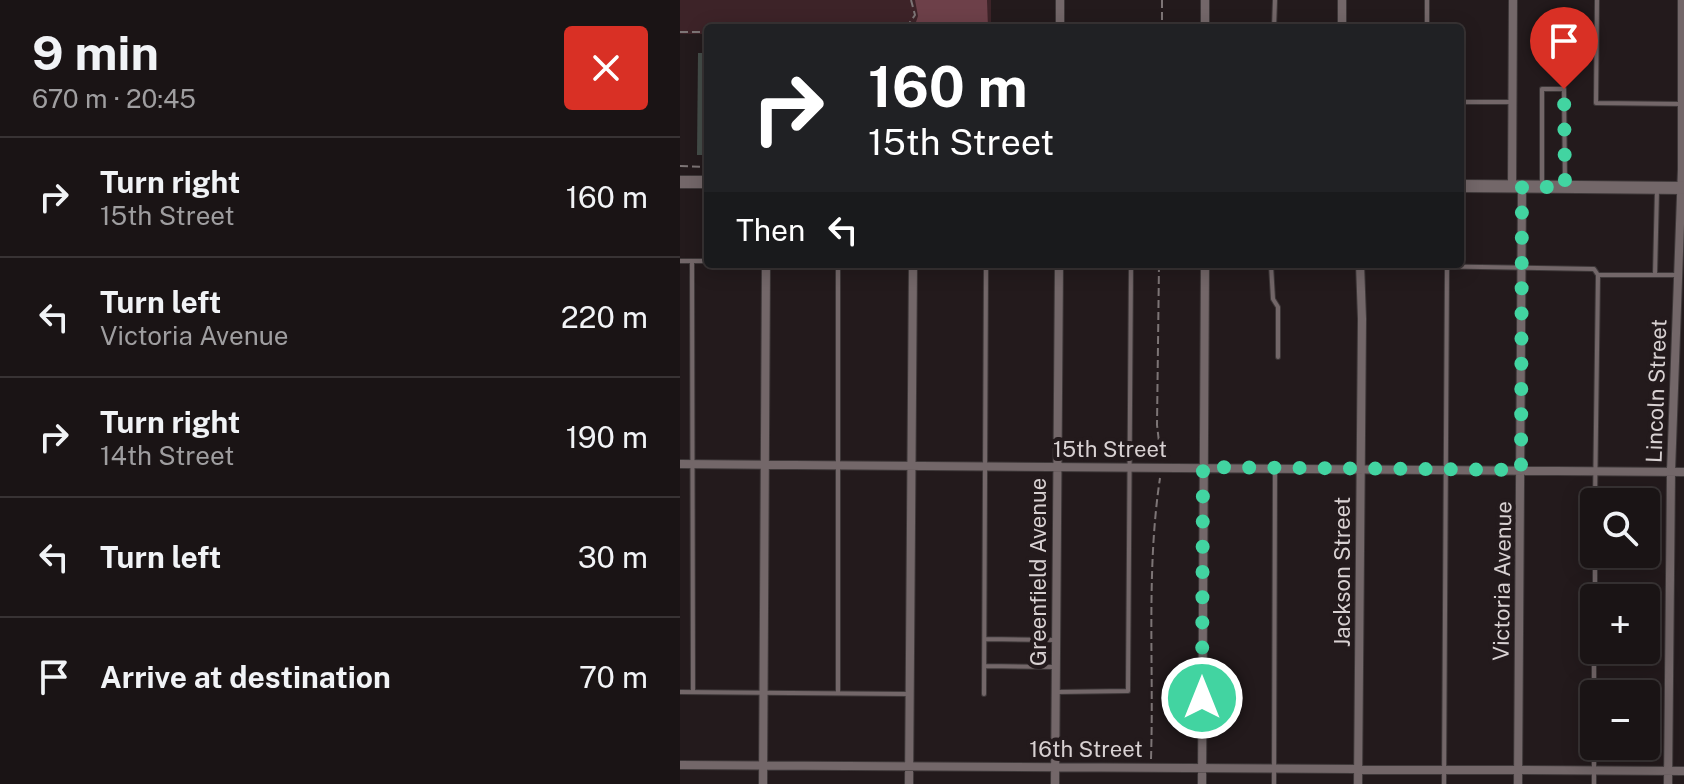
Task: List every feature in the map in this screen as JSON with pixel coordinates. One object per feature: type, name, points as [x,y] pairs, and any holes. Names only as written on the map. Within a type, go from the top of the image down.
[{"type":"street","points":[[1060,0],[1060,24]]},
{"type":"street","points":[[1205,0],[1205,24]]},
{"type":"street","points":[[1342,0],[1342,24]]},
{"type":"street","name":"Victoria Avenue","points":[[1513,0],[1513,102],[1523,267],[1518,784]]},
{"type":"street","name":"Lincoln Street","points":[[1668,784],[1671,471],[1682,188],[1682,0]]},
{"type":"street","points":[[680,182],[704,182]]},
{"type":"street","points":[[1464,186],[1682,188]]},
{"type":"street","points":[[763,784],[766,268]]},
{"type":"street","points":[[909,784],[913,268]]},
{"type":"street","name":"Greenfield Avenue","points":[[1055,784],[1059,268]]},
{"type":"street","points":[[1202,784],[1205,268]]},
{"type":"street","name":"Jackson Street","points":[[1358,784],[1360,268]]},
{"type":"street","name":"15th Street","points":[[680,464],[1684,472]]},
{"type":"street","name":"16th Street","points":[[680,765],[1684,771]]},
{"type":"lane","points":[[1274,24],[1275,0]]},
{"type":"lane","points":[[1427,0],[1427,24]]},
{"type":"lane","points":[[1597,0],[1596,103],[1683,104]]},
{"type":"lane","points":[[1542,187],[1542,89],[1564,89],[1565,187]]},
{"type":"lane","points":[[1464,102],[1513,102]]},
{"type":"lane","points":[[1655,275],[1657,188]]},
{"type":"lane","points":[[680,261],[704,261]]},
{"type":"lane","points":[[692,261],[693,692]]},
{"type":"lane","points":[[1464,267],[1594,269],[1598,275],[1595,488]]},
{"type":"lane","points":[[838,268],[838,693]]},
{"type":"lane","points":[[984,694],[986,268]]},
{"type":"lane","points":[[1055,692],[1128,691],[1131,268]]},
{"type":"lane","points":[[1271,268],[1273,299],[1278,307],[1278,357]]},
{"type":"lane","points":[[1444,784],[1447,268]]},
{"type":"lane","points":[[1598,275],[1655,275],[1680,271]]},
{"type":"lane","points":[[1274,784],[1275,468]]},
{"type":"lane","points":[[985,639],[1056,640]]},
{"type":"lane","points":[[985,666],[1055,667]]},
{"type":"lane","points":[[680,692],[910,694]]},
{"type":"lane","points":[[1594,760],[1594,784]]},
{"type":"path","points":[[909,24],[915,15],[911,0]]},
{"type":"path","points":[[1162,0],[1162,24]]},
{"type":"path","points":[[680,32],[704,32]]},
{"type":"path","points":[[680,166],[704,167]]},
{"type":"path","points":[[1159,268],[1157,425],[1161,458]]},
{"type":"path","points":[[1151,756],[1154,708],[1152,595],[1160,478]]},
{"type":"shaded area","points":[[680,0],[991,0],[991,24],[704,24],[704,34],[680,34]]},
{"type":"shaded area","points":[[915,0],[987,0],[988,24],[915,24],[918,16]]},
{"type":"building","points":[[698,53],[704,53],[704,155],[697,155]]},
{"type":"route","points":[[1202,698],[1203,467],[1521,470],[1522,187],[1565,187],[1564,89]]}]
